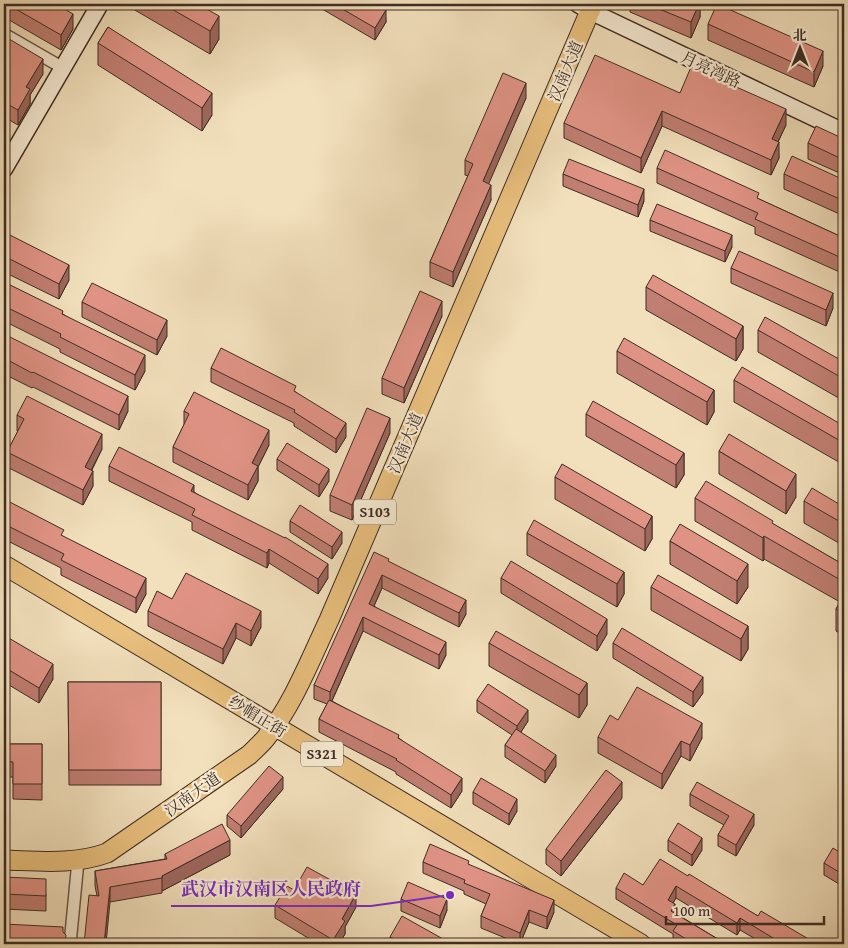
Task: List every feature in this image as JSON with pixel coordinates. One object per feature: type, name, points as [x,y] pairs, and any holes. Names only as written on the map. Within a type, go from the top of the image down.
[{"type":"main road","name":"汉南大道","points":[[4,860],[78,861],[107,853],[249,755],[272,730],[298,687],[329,620],[587,6]]},
{"type":"main road","name":"纱帽正街","points":[[4,565],[621,944]]},
{"type":"main road","name":"纱帽正街","points":[[4,577],[641,944]]},
{"type":"street","points":[[4,169],[100,4]]},
{"type":"street","name":"月亮湾路","points":[[587,6],[844,132]]},
{"type":"street","points":[[4,34],[64,68]]},
{"type":"street","points":[[70,944],[78,861]]},
{"type":"building","points":[[7,4],[56,4],[73,14],[61,35]]},
{"type":"building","points":[[163,4],[198,4],[219,16],[210,31]]},
{"type":"building","points":[[334,4],[382,4],[380,7],[386,10],[375,28]]},
{"type":"building","points":[[647,4],[699,4],[691,22]]},
{"type":"building","points":[[717,4],[823,51],[814,72],[708,24]]},
{"type":"building","points":[[108,27],[212,93],[202,108],[98,43]]},
{"type":"building","points":[[4,36],[43,59],[26,87],[30,89],[18,110],[4,102]]},
{"type":"building","points":[[595,55],[680,93],[691,67],[786,109],[772,139],[779,142],[771,160],[662,111],[641,158],[564,123]]},
{"type":"building","points":[[503,73],[526,83],[483,181],[491,185],[453,272],[430,262],[473,164],[465,160]]},
{"type":"building","points":[[816,126],[844,139],[844,160],[808,143]]},
{"type":"building","points":[[665,150],[759,193],[757,198],[844,238],[844,259],[755,219],[758,213],[657,168]]},
{"type":"building","points":[[792,156],[844,180],[844,201],[784,174]]},
{"type":"building","points":[[569,159],[644,189],[638,205],[563,174]]},
{"type":"building","points":[[657,204],[732,235],[725,251],[650,220]]},
{"type":"building","points":[[4,232],[69,265],[59,284],[4,256]]},
{"type":"building","points":[[739,251],[833,293],[826,310],[731,268]]},
{"type":"building","points":[[653,275],[743,326],[736,339],[646,287]]},
{"type":"building","points":[[4,282],[63,311],[62,314],[145,355],[135,375],[60,337],[61,334],[4,306]]},
{"type":"building","points":[[92,283],[167,320],[157,340],[82,302]]},
{"type":"building","points":[[420,291],[442,301],[404,388],[382,378]]},
{"type":"building","points":[[765,317],[844,362],[844,379],[758,330]]},
{"type":"building","points":[[4,334],[128,396],[119,415],[4,358]]},
{"type":"building","points":[[624,338],[714,390],[707,402],[617,351]]},
{"type":"building","points":[[221,348],[296,386],[294,391],[346,423],[336,439],[294,412],[295,410],[211,368]]},
{"type":"building","points":[[742,367],[844,426],[844,443],[734,380]]},
{"type":"building","points":[[194,392],[269,430],[252,463],[258,466],[248,485],[173,447],[189,414],[184,411]]},
{"type":"building","points":[[27,396],[102,434],[85,467],[93,471],[83,490],[7,452],[24,419],[17,415]]},
{"type":"building","points":[[593,401],[684,453],[676,465],[586,414]]},
{"type":"building","points":[[367,408],[390,418],[352,505],[330,495]]},
{"type":"building","points":[[729,434],[796,474],[786,491],[719,451]]},
{"type":"building","points":[[287,443],[329,469],[319,485],[277,459]]},
{"type":"building","points":[[119,447],[194,485],[191,491],[285,537],[328,564],[318,579],[269,549],[267,553],[192,515],[195,509],[109,466]]},
{"type":"building","points":[[562,464],[652,516],[645,529],[555,477]]},
{"type":"building","points":[[706,481],[773,521],[772,523],[844,565],[844,582],[695,498]]},
{"type":"building","points":[[812,488],[844,507],[844,524],[804,501]]},
{"type":"building","points":[[4,499],[64,530],[61,535],[146,578],[136,598],[61,560],[64,554],[4,524]]},
{"type":"building","points":[[300,505],[342,532],[332,547],[290,521]]},
{"type":"building","points":[[534,520],[624,572],[617,584],[527,533]]},
{"type":"building","points":[[680,524],[748,564],[737,581],[670,541]]},
{"type":"building","points":[[374,552],[389,559],[388,561],[466,600],[459,613],[382,575],[369,604],[446,642],[439,655],[363,617],[330,692],[314,685]]},
{"type":"building","points":[[511,561],[607,619],[597,636],[501,578]]},
{"type":"building","points":[[186,573],[261,611],[251,631],[236,623],[223,649],[148,611],[157,591],[172,599]]},
{"type":"building","points":[[658,575],[748,626],[741,639],[651,587]]},
{"type":"building","points":[[844,594],[844,614],[836,609]]},
{"type":"building","points":[[622,628],[703,677],[693,692],[613,643]]},
{"type":"building","points":[[496,631],[587,683],[579,695],[489,643]]},
{"type":"building","points":[[7,637],[53,664],[39,688],[4,667],[4,642]]},
{"type":"building","points":[[68,682],[161,682],[161,770],[69,770]]},
{"type":"building","points":[[488,684],[528,710],[517,726],[477,700]]},
{"type":"building","points":[[637,687],[702,723],[690,745],[681,741],[662,774],[598,737],[610,715],[618,720]]},
{"type":"building","points":[[329,700],[399,735],[398,738],[462,778],[451,795],[397,759],[319,719]]},
{"type":"building","points":[[516,729],[556,755],[545,771],[505,745]]},
{"type":"building","points":[[4,744],[42,744],[42,784],[13,784],[13,762],[4,761]]},
{"type":"building","points":[[269,766],[283,777],[241,826],[227,815]]},
{"type":"building","points":[[606,770],[622,782],[561,861],[546,849]]},
{"type":"building","points":[[481,778],[517,799],[509,814],[473,792]]},
{"type":"building","points":[[697,782],[754,814],[736,845],[718,835],[729,816],[690,794]]},
{"type":"building","points":[[678,823],[702,838],[692,855],[668,840]]},
{"type":"building","points":[[222,824],[230,840],[162,876],[162,878],[110,887],[104,944],[84,944],[89,895],[99,896],[95,871],[167,859],[165,854]]},
{"type":"building","points":[[430,844],[469,861],[468,864],[554,900],[547,917],[529,910],[520,933],[481,916],[490,894],[464,883],[465,880],[423,862]]},
{"type":"building","points":[[833,848],[844,855],[844,875],[824,863]]},
{"type":"building","points":[[660,859],[688,876],[689,874],[758,916],[761,911],[817,944],[783,944],[740,918],[737,923],[676,886],[668,900],[675,904],[671,911],[726,944],[694,944],[673,931],[677,925],[616,888],[624,873],[643,885]]},
{"type":"building","points":[[307,867],[356,894],[342,919],[345,921],[333,940],[275,905],[287,886],[294,890]]},
{"type":"building","points":[[4,877],[46,879],[46,896],[4,894]]},
{"type":"building","points":[[408,882],[447,899],[440,916],[401,899]]},
{"type":"building","points":[[402,916],[452,944],[395,944],[397,940],[390,937]]},
{"type":"building","points":[[4,924],[63,927],[63,932],[66,935],[65,944],[4,941]]},
{"type":"place","name":"武汉市汉南区人民政府","points":[[450,895]]}]
